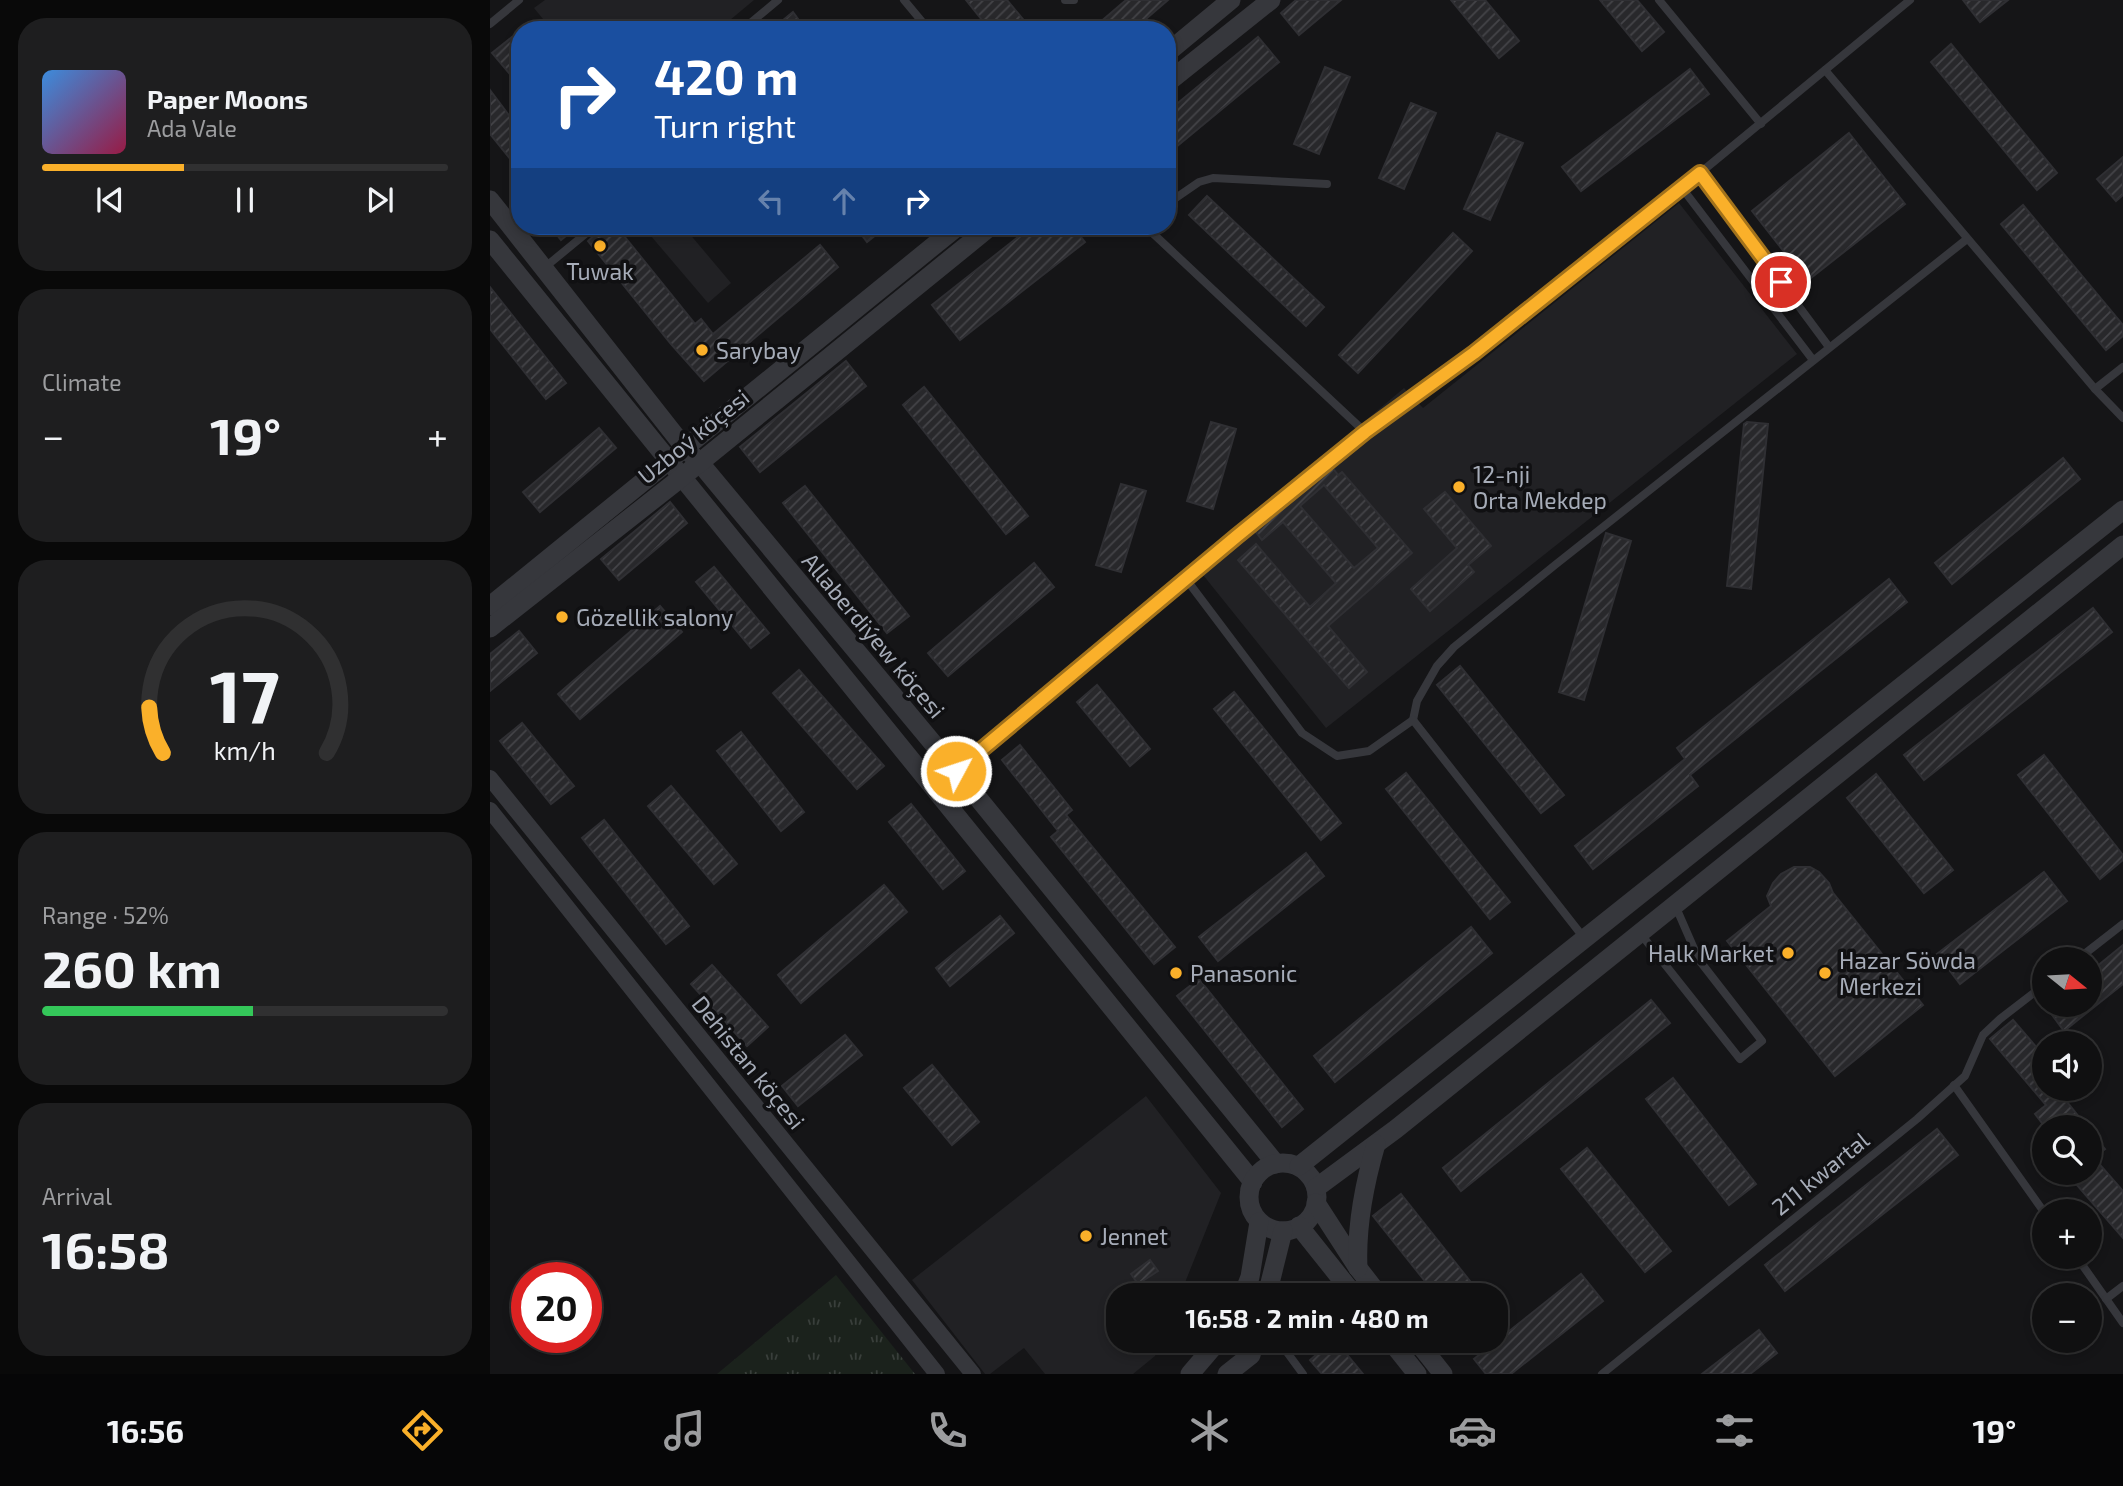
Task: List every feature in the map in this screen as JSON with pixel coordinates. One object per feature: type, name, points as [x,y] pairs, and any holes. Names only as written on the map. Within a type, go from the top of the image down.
[{"type":"street","points":[[1176,46],[1231,0]]},
{"type":"street","points":[[1176,76],[1271,0]]},
{"type":"street","name":"Allaberdiýew köçesi","points":[[490,200],[511,226]]},
{"type":"street","name":"Allaberdiýew köçesi","points":[[518,235],[685,448],[956,771],[1276,1164]]},
{"type":"street","name":"Uzboý köçesi","points":[[490,606],[947,235]]},
{"type":"street","name":"Uzboý köçesi","points":[[490,628],[682,477],[980,235]]},
{"type":"street","name":"Allaberdiýew köçesi","points":[[490,240],[1253,1182]]},
{"type":"street","points":[[1300,1166],[2123,510]]},
{"type":"street","points":[[1370,1283],[1358,1268],[1316,1195],[1300,1166],[1290,1163],[1276,1164],[1262,1170],[1253,1182],[1249,1195],[1250,1210],[1259,1222],[1270,1230],[1291,1228],[1307,1220],[1316,1195],[1376,1144],[2123,545]]},
{"type":"street","name":"Dehistan köçesi","points":[[490,778],[973,1374]]},
{"type":"street","name":"Dehistan köçesi","points":[[490,810],[937,1374]]},
{"type":"street","points":[[1358,1268],[1357,1244],[1364,1185],[1376,1144]]},
{"type":"street","points":[[1248,1283],[1259,1222]]},
{"type":"street","points":[[1271,1283],[1291,1228]]},
{"type":"street","points":[[1291,1228],[1343,1283]]},
{"type":"street","points":[[1189,1374],[1208,1353]]},
{"type":"street","points":[[1227,1374],[1248,1353]]},
{"type":"street","points":[[1400,1353],[1417,1374]]},
{"type":"street","points":[[1426,1353],[1443,1374]]},
{"type":"lane","points":[[490,24],[519,0]]},
{"type":"lane","points":[[753,21],[778,0]]},
{"type":"lane","points":[[904,0],[922,21]]},
{"type":"lane","points":[[1065,0],[1074,0]]},
{"type":"lane","points":[[1659,0],[1761,124]]},
{"type":"lane","points":[[956,771],[1365,432],[1474,353],[1682,188],[1910,0]]},
{"type":"lane","points":[[1825,70],[2095,389],[2123,418]]},
{"type":"lane","points":[[1700,173],[1829,347]]},
{"type":"lane","points":[[1176,198],[1199,182],[1213,178],[1327,184]]},
{"type":"lane","points":[[1682,188],[1813,360]]},
{"type":"lane","points":[[544,268],[584,235]]},
{"type":"lane","points":[[1155,235],[1365,432]]},
{"type":"lane","points":[[1186,579],[1303,733],[1337,756],[1369,751],[1413,720],[1417,701],[1437,666],[1454,647],[1967,239]]},
{"type":"lane","points":[[2095,389],[2123,367]]},
{"type":"lane","points":[[1413,720],[1585,939]]},
{"type":"lane","points":[[1640,933],[1740,1059],[1762,1041],[1699,961],[1675,905]]},
{"type":"lane","points":[[2093,947],[2123,924]]},
{"type":"lane","name":"211 kwartal","points":[[1602,1374],[1917,1119],[1965,1076],[1983,1035],[2032,994]]},
{"type":"lane","points":[[1954,1085],[2035,1199]]},
{"type":"lane","points":[[2085,1269],[2123,1323]]},
{"type":"lane","points":[[2106,1299],[2123,1286]]},
{"type":"lane","points":[[1288,1353],[1303,1374]]},
{"type":"shaded area","points":[[545,0],[754,0],[729,21],[545,21],[534,8]]},
{"type":"shaded area","name":"12-nji Orta Mekdep","points":[[1679,203],[1797,354],[1326,728],[1195,565],[1404,388],[1423,408]]},
{"type":"shaded area","points":[[650,235],[691,235],[731,283],[708,303]]},
{"type":"shaded area","name":"Jennet","points":[[1146,1096],[1221,1193],[1185,1283],[1106,1283],[1106,1353],[1156,1353],[1133,1374],[1045,1374],[1024,1348],[990,1374],[985,1374],[912,1280]]},
{"type":"green space","points":[[836,1275],[915,1374],[717,1374]]},
{"type":"building","points":[[966,0],[1007,0],[1024,21],[983,21]]},
{"type":"building","points":[[1126,0],[1168,0],[1144,21],[1102,21]]},
{"type":"building","points":[[1296,0],[1341,0],[1299,35],[1281,13]]},
{"type":"building","points":[[1451,0],[1485,0],[1519,41],[1499,58]]},
{"type":"building","points":[[1600,0],[1637,0],[1664,32],[1642,51]]},
{"type":"building","points":[[1963,0],[2008,0],[1980,22]]},
{"type":"building","points":[[793,12],[800,21],[782,21]]},
{"type":"building","points":[[1258,37],[1279,62],[1176,147],[1176,105]]},
{"type":"building","points":[[511,38],[511,75],[492,53]]},
{"type":"building","points":[[1951,44],[2057,173],[2037,190],[1931,62]]},
{"type":"building","points":[[1325,67],[1350,77],[1319,154],[1294,144]]},
{"type":"building","points":[[1690,69],[1709,94],[1581,191],[1562,167]]},
{"type":"building","points":[[490,90],[511,118],[511,160],[490,134]]},
{"type":"building","points":[[1411,103],[1436,113],[1404,189],[1379,178]]},
{"type":"building","points":[[1497,133],[1523,143],[1490,220],[1464,209]]},
{"type":"building","points":[[1849,133],[1905,204],[1807,281],[1752,211]]},
{"type":"building","points":[[2123,157],[2123,195],[2116,201],[2097,179]]},
{"type":"building","points":[[1207,196],[1324,307],[1306,326],[1189,215]]},
{"type":"building","points":[[2023,205],[2123,325],[2123,336],[2106,350],[2001,224]]},
{"type":"building","points":[[1453,233],[1472,251],[1358,373],[1339,355]]},
{"type":"building","points":[[595,235],[623,235],[695,324],[701,319],[713,334],[820,245],[838,267],[704,381],[588,241]]},
{"type":"building","points":[[862,235],[876,235],[867,242]]},
{"type":"building","points":[[1021,235],[1079,235],[1085,242],[960,340],[932,305]]},
{"type":"building","points":[[490,287],[566,383],[546,399],[490,329]]},
{"type":"building","points":[[846,361],[866,386],[760,472],[740,447]]},
{"type":"building","points":[[924,387],[1028,516],[1006,534],[903,405]]},
{"type":"building","points":[[1211,422],[1236,429],[1213,509],[1187,501]]},
{"type":"building","points":[[1744,424],[1768,424],[1751,589],[1727,586]]},
{"type":"building","points":[[599,428],[616,448],[540,512],[523,492]]},
{"type":"building","points":[[2063,458],[2080,479],[1952,584],[1935,563]]},
{"type":"building","points":[[1332,467],[1338,475],[1342,472],[1412,553],[1328,626],[1367,672],[1349,688],[1238,560],[1256,544],[1310,607],[1336,583],[1283,522],[1262,540],[1255,531]],"holes":[[[1324,485],[1378,548],[1354,568],[1300,506]]]},
{"type":"building","points":[[1121,484],[1146,491],[1121,572],[1096,565]]},
{"type":"building","points":[[805,486],[909,616],[887,633],[783,503]]},
{"type":"building","points":[[1445,492],[1491,546],[1468,565],[1474,572],[1430,611],[1411,589],[1457,548],[1424,509]]},
{"type":"building","points":[[670,502],[687,523],[619,580],[601,559]]},
{"type":"building","points":[[1606,533],[1631,541],[1584,700],[1559,692]]},
{"type":"building","points":[[1034,563],[1054,587],[948,676],[928,653]]},
{"type":"building","points":[[714,567],[769,633],[751,648],[696,582]]},
{"type":"building","points":[[1889,579],[1907,602],[1690,775],[1698,786],[1593,869],[1575,846],[1685,759],[1677,748]]},
{"type":"building","points":[[660,606],[682,632],[580,719],[558,694]]},
{"type":"building","points":[[2093,608],[2112,632],[1924,780],[1904,755]]},
{"type":"building","points":[[519,631],[537,653],[490,691],[490,654]]},
{"type":"building","points":[[1460,666],[1564,795],[1541,813],[1437,685]]},
{"type":"building","points":[[799,670],[884,766],[857,789],[773,693]]},
{"type":"building","points":[[1097,685],[1150,749],[1130,766],[1077,702]]},
{"type":"building","points":[[1234,692],[1341,823],[1321,840],[1214,709]]},
{"type":"building","points":[[522,723],[574,786],[551,804],[500,741]]},
{"type":"building","points":[[741,732],[804,812],[781,831],[717,751]]},
{"type":"building","points":[[1020,745],[1072,810],[1066,815],[1175,947],[1154,964],[1051,837],[1058,831],[1002,760]]},
{"type":"building","points":[[2044,755],[2123,855],[2123,860],[2100,879],[2018,775]]},
{"type":"building","points":[[1406,773],[1510,902],[1490,919],[1386,789]]},
{"type":"building","points":[[1876,774],[1953,870],[1924,893],[1847,798]]},
{"type":"building","points":[[671,786],[737,864],[714,884],[648,806]]},
{"type":"building","points":[[911,804],[965,871],[943,889],[889,822]]},
{"type":"building","points":[[604,820],[689,926],[666,944],[582,838]]},
{"type":"building","points":[[1306,853],[1324,876],[1218,961],[1199,937]]},
{"type":"building","name":"Hazar Söwda Merkezi","points":[[1794,867],[1810,867],[1819,872],[1923,1005],[1835,1076],[1727,941],[1771,906],[1767,896],[1773,883],[1781,874]]},
{"type":"building","points":[[2044,872],[2067,901],[1960,984],[1937,954]]},
{"type":"building","points":[[884,885],[907,912],[801,1003],[778,975]]},
{"type":"building","points":[[1000,916],[1014,933],[950,986],[936,968]]},
{"type":"building","points":[[1471,927],[1492,953],[1335,1082],[1314,1056]]},
{"type":"building","points":[[2123,945],[2123,984],[2102,1001],[2102,962]]},
{"type":"building","points":[[712,965],[768,1027],[747,1046],[691,984]]},
{"type":"building","points":[[1199,979],[1303,1109],[1282,1127],[1177,996]]},
{"type":"building","points":[[1651,1000],[1670,1023],[1461,1191],[1443,1168]]},
{"type":"building","points":[[2054,1017],[2082,1017],[2064,1031]]},
{"type":"building","points":[[2013,1020],[2032,1042],[2032,1088],[1990,1039]]},
{"type":"building","points":[[845,1035],[862,1055],[798,1106],[782,1086]]},
{"type":"building","points":[[932,1065],[979,1122],[952,1145],[904,1088]]},
{"type":"building","points":[[1673,1078],[1756,1184],[1729,1205],[1646,1099]]},
{"type":"building","points":[[2043,1101],[2066,1101],[2077,1115],[2036,1115],[2046,1105]]},
{"type":"building","points":[[1937,1129],[1958,1155],[1785,1291],[1765,1265]]},
{"type":"building","points":[[1587,1148],[1671,1251],[1645,1272],[1561,1169]]},
{"type":"building","points":[[2102,1167],[2123,1191],[2123,1238],[2102,1214],[2102,1199],[2089,1199],[2077,1185],[2102,1185]]},
{"type":"building","points":[[1401,1194],[1471,1283],[1426,1283],[1373,1216]]},
{"type":"building","points":[[1150,1260],[1158,1271],[1140,1283],[1131,1274]]},
{"type":"building","points":[[1581,1274],[1603,1301],[1511,1374],[1486,1374],[1474,1359],[1482,1353],[1508,1353],[1508,1332]]},
{"type":"building","points":[[1759,1330],[1777,1353],[1750,1374],[1702,1374]]},
{"type":"building","points":[[1318,1353],[1346,1353],[1363,1374],[1322,1374],[1310,1360]]},
{"type":"place","name":"Tuwak","points":[[600,246]]},
{"type":"place","name":"Sarybay","points":[[702,350]]},
{"type":"place","name":"12-nji Orta Mekdep","points":[[1459,487]]},
{"type":"place","name":"Gözellik salony","points":[[562,617]]},
{"type":"place","name":"Halk Market","points":[[1788,953]]},
{"type":"place","name":"Panasonic","points":[[1176,973]]},
{"type":"place","name":"Hazar Söwda Merkezi","points":[[1825,973]]},
{"type":"place","name":"Jennet","points":[[1086,1236]]},
{"type":"route","points":[[956,771],[1365,432],[1474,353],[1700,173],[1781,282]]}]
